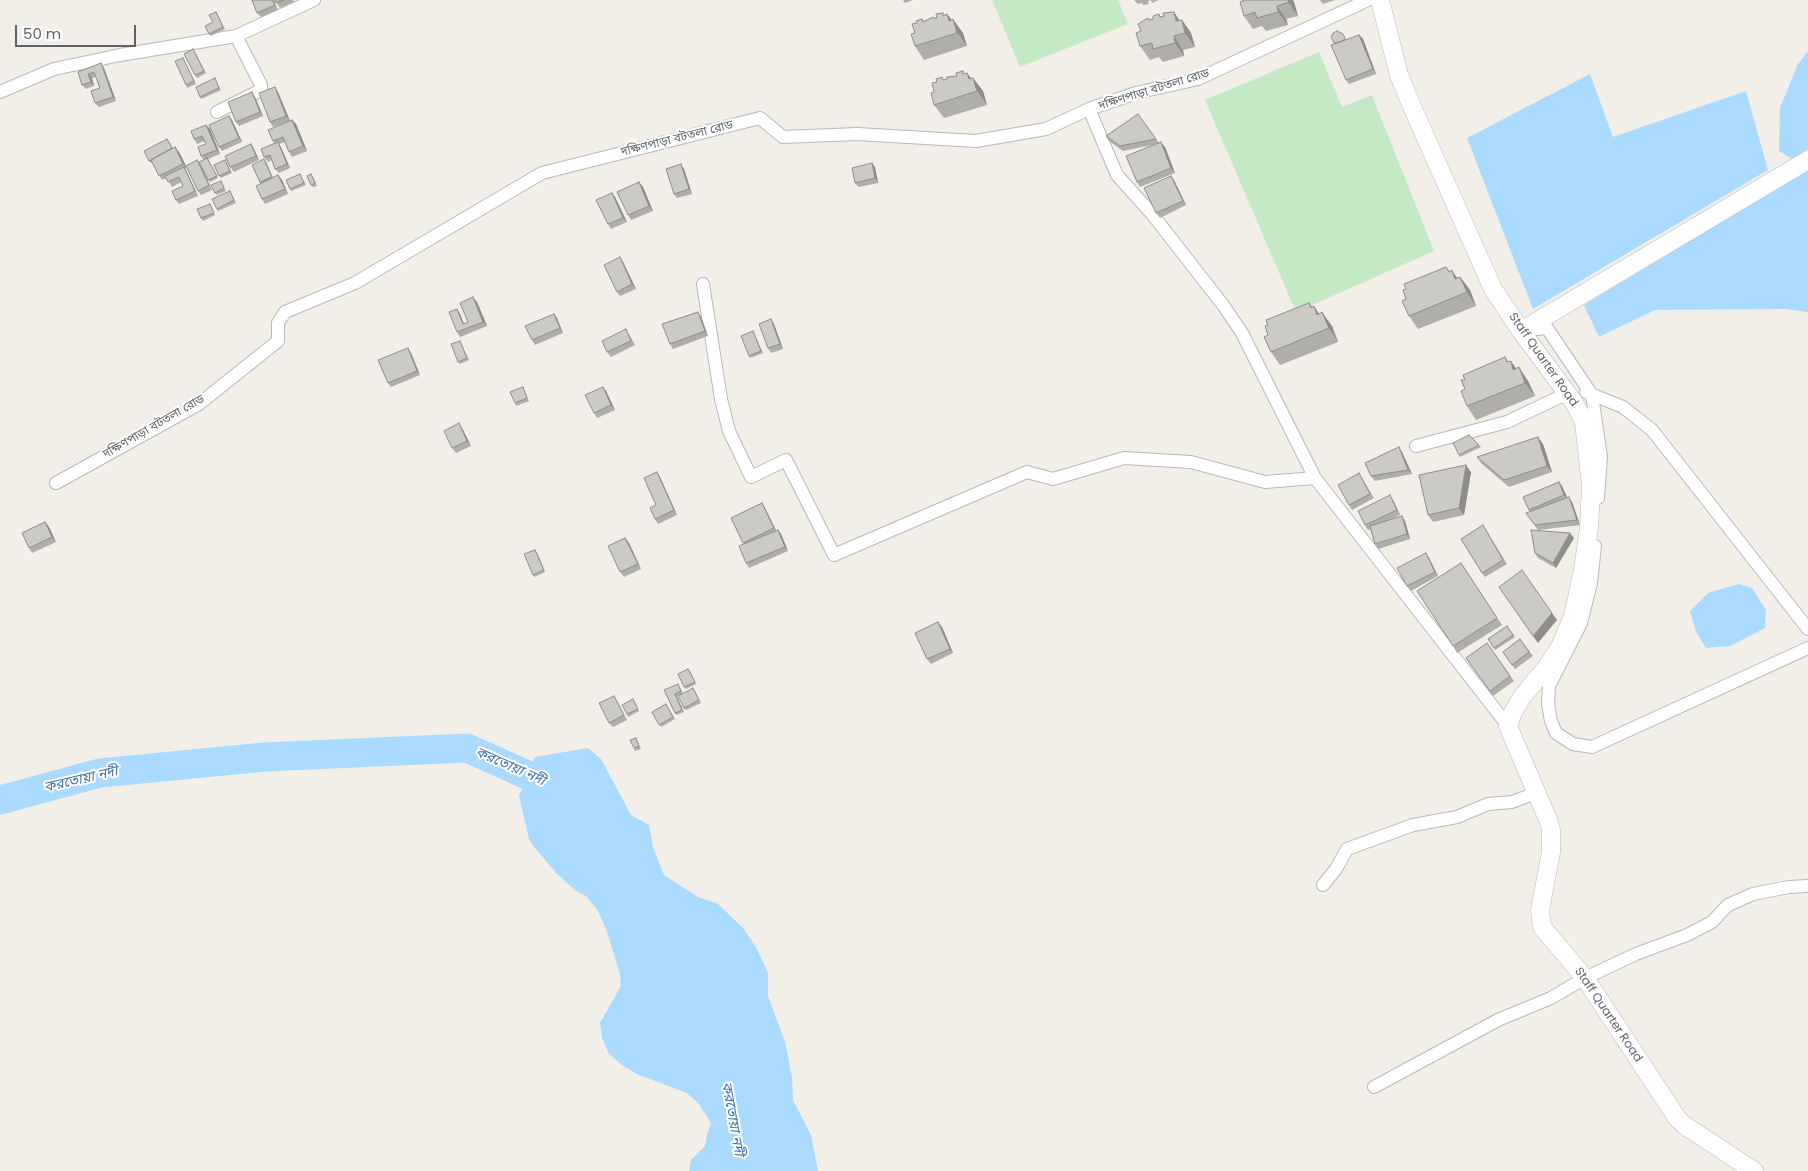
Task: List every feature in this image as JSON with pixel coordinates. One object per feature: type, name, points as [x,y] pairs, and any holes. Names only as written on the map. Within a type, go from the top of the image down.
[{"type":"street","points":[[0,92],[54,70],[120,55],[236,36],[314,0]]},
{"type":"street","name":"দক্ষিণপাড়া বটতলা রোড","points":[[56,483],[199,404],[278,341],[278,323],[285,312],[355,283],[542,173],[760,118],[783,137],[857,134],[976,141],[1046,128],[1089,109],[1136,93],[1198,79],[1368,0]]},
{"type":"street","name":"Staff Quarter Road","points":[[1380,0],[1399,75],[1494,289],[1521,331],[1582,394],[1575,404],[1584,422],[1591,486],[1584,570],[1573,616],[1561,645],[1548,667],[1522,697],[1513,712],[1508,726],[1551,830],[1551,852],[1540,910],[1542,926],[1585,978],[1684,1125],[1754,1171]]},
{"type":"street","points":[[217,112],[261,90],[261,85],[236,36]]},
{"type":"street","points":[[1089,109],[1117,175],[1152,214],[1223,305],[1242,333],[1315,478],[1508,726]]},
{"type":"street","points":[[1521,331],[1808,160]]},
{"type":"street","points":[[703,284],[721,399],[729,432],[750,477],[786,460],[834,555],[1027,472],[1053,479],[1124,458],[1191,462],[1266,482],[1315,478]]},
{"type":"street","points":[[1521,331],[1547,328],[1582,394],[1601,457],[1591,583],[1581,623],[1549,686],[1548,704],[1551,721],[1556,733],[1573,744],[1592,747],[1808,648]]},
{"type":"street","points":[[1416,446],[1507,422],[1582,394],[1623,407],[1652,430],[1808,629]]},
{"type":"street","points":[[1323,886],[1336,869],[1347,849],[1413,825],[1457,816],[1488,804],[1512,802],[1536,793]]},
{"type":"street","points":[[1374,1087],[1498,1020],[1551,998],[1585,978],[1644,950],[1687,935],[1712,922],[1728,904],[1753,894],[1789,887],[1808,886]]},
{"type":"green space","points":[[992,0],[1118,0],[1128,24],[1020,67]]},
{"type":"green space","points":[[1319,52],[1342,107],[1372,95],[1434,251],[1296,312],[1205,100]]},
{"type":"water","points":[[1808,51],[1808,149],[1792,159],[1779,151],[1780,108],[1798,64]]},
{"type":"water","points":[[1590,74],[1613,137],[1746,91],[1768,170],[1533,309],[1467,138]]},
{"type":"water","points":[[1808,169],[1808,312],[1785,309],[1655,310],[1599,337],[1584,305]]},
{"type":"water","points":[[1739,584],[1752,588],[1766,610],[1765,628],[1730,646],[1706,648],[1696,632],[1690,611],[1708,593]]},
{"type":"water","points":[[588,748],[601,759],[631,815],[649,825],[653,847],[664,875],[698,897],[718,904],[743,928],[756,947],[768,973],[768,996],[785,1042],[792,1077],[793,1100],[811,1135],[818,1171],[689,1171],[691,1160],[705,1146],[711,1123],[699,1104],[687,1093],[637,1074],[609,1054],[602,1038],[600,1023],[621,986],[620,974],[606,929],[598,911],[586,896],[576,891],[557,874],[534,847],[529,839],[519,796],[535,757]]},
{"type":"building","points":[[252,0],[272,0],[275,5],[257,13]]},
{"type":"building","points":[[1244,0],[1288,0],[1289,2],[1277,6],[1278,12],[1257,18],[1255,12],[1244,16],[1240,2]]},
{"type":"building","points":[[216,12],[223,27],[209,34],[205,26],[213,22],[209,15]]},
{"type":"building","points":[[1174,12],[1176,21],[1182,20],[1185,33],[1174,36],[1175,43],[1153,49],[1152,43],[1140,46],[1136,33],[1141,31],[1138,24],[1148,18],[1149,20],[1153,19],[1153,16],[1159,14],[1160,17],[1164,16],[1163,13]]},
{"type":"building","points":[[943,13],[943,16],[947,14],[949,21],[953,19],[957,33],[915,46],[911,34],[915,33],[912,24],[922,19],[923,22],[933,17],[937,18],[936,14]]},
{"type":"building","points":[[1337,31],[1343,34],[1345,38],[1343,41],[1334,43],[1331,37]]},
{"type":"building","points":[[1359,35],[1373,69],[1346,80],[1331,45]]},
{"type":"building","points":[[193,49],[204,71],[195,75],[184,54]]},
{"type":"building","points":[[183,58],[194,81],[186,85],[175,61]]},
{"type":"building","points":[[101,63],[113,97],[95,103],[91,91],[100,88],[94,72],[88,74],[91,82],[82,85],[78,72]]},
{"type":"building","points":[[963,71],[963,74],[967,73],[969,79],[973,78],[977,91],[934,105],[931,93],[934,92],[932,83],[937,82],[936,79],[942,77],[943,80],[947,79],[947,77],[957,76],[956,73]]},
{"type":"building","points":[[215,78],[219,88],[200,97],[196,87]]},
{"type":"building","points":[[275,87],[286,116],[270,122],[259,93]]},
{"type":"building","points":[[252,92],[260,112],[236,122],[228,102]]},
{"type":"building","points":[[1138,114],[1156,139],[1120,146],[1106,136]]},
{"type":"building","points":[[229,116],[239,138],[219,147],[209,125]]},
{"type":"building","points":[[292,120],[303,146],[289,152],[283,137],[273,141],[268,130]]},
{"type":"building","points":[[206,125],[217,150],[201,156],[198,147],[206,144],[202,136],[194,139],[191,131]]},
{"type":"building","points":[[167,139],[172,148],[149,161],[144,151]]},
{"type":"building","points":[[278,142],[287,164],[275,169],[270,155],[264,157],[261,149]]},
{"type":"building","points":[[1161,142],[1171,168],[1137,182],[1126,156]]},
{"type":"building","points":[[251,144],[256,156],[230,167],[225,156]]},
{"type":"building","points":[[175,147],[183,164],[159,176],[151,160]]},
{"type":"building","points":[[207,158],[217,176],[208,180],[199,162]]},
{"type":"building","points":[[264,159],[272,177],[260,182],[252,165]]},
{"type":"building","points":[[197,160],[209,185],[198,191],[186,166]]},
{"type":"building","points":[[225,160],[230,171],[219,176],[214,165]]},
{"type":"building","points":[[872,163],[875,178],[855,183],[852,168]]},
{"type":"building","points":[[681,164],[689,189],[674,194],[666,169]]},
{"type":"building","points":[[184,167],[195,191],[176,200],[172,191],[183,186],[179,177],[168,182],[165,176]]},
{"type":"building","points":[[300,174],[304,183],[290,189],[286,180]]},
{"type":"building","points":[[311,174],[315,183],[311,185],[307,176]]},
{"type":"building","points":[[278,175],[285,189],[262,199],[256,186]]},
{"type":"building","points":[[1171,176],[1183,201],[1156,213],[1144,188]]},
{"type":"building","points":[[221,181],[224,188],[215,193],[211,185]]},
{"type":"building","points":[[639,182],[649,206],[628,215],[617,192]]},
{"type":"building","points":[[230,191],[234,200],[217,209],[212,199]]},
{"type":"building","points":[[612,193],[623,218],[608,224],[596,200]]},
{"type":"building","points":[[210,204],[214,213],[201,218],[197,209]]},
{"type":"building","points":[[620,257],[632,284],[617,292],[604,265]]},
{"type":"building","points":[[1446,267],[1449,272],[1452,270],[1455,279],[1460,277],[1467,292],[1409,316],[1402,301],[1406,299],[1403,290],[1406,289],[1404,284]]},
{"type":"building","points":[[473,297],[483,322],[457,332],[449,312],[457,309],[463,324],[468,322],[460,303]]},
{"type":"building","points":[[1309,303],[1311,308],[1314,306],[1317,315],[1322,312],[1329,328],[1271,352],[1264,337],[1268,335],[1265,326],[1268,325],[1266,320]]},
{"type":"building","points":[[698,312],[705,331],[670,344],[662,324]]},
{"type":"building","points":[[554,314],[560,328],[532,340],[525,326]]},
{"type":"building","points":[[771,319],[780,344],[768,348],[759,324]]},
{"type":"building","points":[[626,329],[631,341],[607,352],[602,341]]},
{"type":"building","points":[[753,331],[761,351],[749,356],[741,336]]},
{"type":"building","points":[[460,341],[467,358],[458,362],[451,344]]},
{"type":"building","points":[[408,348],[417,371],[388,383],[378,360]]},
{"type":"building","points":[[1505,357],[1507,362],[1511,361],[1513,370],[1519,367],[1525,383],[1467,406],[1461,391],[1465,389],[1461,380],[1465,380],[1463,375]]},
{"type":"building","points":[[523,387],[527,398],[515,403],[510,392]]},
{"type":"building","points":[[603,387],[611,405],[594,413],[585,395]]},
{"type":"building","points":[[459,423],[467,441],[452,448],[444,431]]},
{"type":"building","points":[[1469,435],[1479,445],[1459,455],[1453,443]]},
{"type":"building","points":[[1538,437],[1547,466],[1504,480],[1477,457]]},
{"type":"building","points":[[1399,447],[1408,470],[1371,476],[1365,463]]},
{"type":"building","points":[[1466,465],[1459,508],[1428,515],[1419,475]]},
{"type":"building","points":[[657,472],[674,510],[655,519],[650,508],[656,505],[644,478]]},
{"type":"building","points":[[1359,473],[1370,494],[1349,505],[1338,485]]},
{"type":"building","points":[[1559,482],[1564,495],[1529,510],[1523,497]]},
{"type":"building","points":[[1390,495],[1397,510],[1365,525],[1358,511]]},
{"type":"building","points":[[1569,497],[1577,520],[1535,525],[1526,513]]},
{"type":"building","points":[[762,503],[774,528],[743,543],[731,518]]},
{"type":"building","points":[[1402,516],[1407,534],[1375,544],[1370,526]]},
{"type":"building","points":[[45,522],[52,537],[29,548],[22,533]]},
{"type":"building","points":[[1483,525],[1503,560],[1482,573],[1461,539]]},
{"type":"building","points":[[778,530],[785,547],[746,563],[739,546]]},
{"type":"building","points":[[1531,530],[1570,533],[1553,563],[1535,553]]},
{"type":"building","points":[[625,538],[638,564],[620,572],[608,546]]},
{"type":"building","points":[[535,550],[544,570],[533,575],[524,554]]},
{"type":"building","points":[[1426,553],[1435,572],[1407,586],[1397,568]]},
{"type":"building","points":[[1461,563],[1497,618],[1453,646],[1417,591]]},
{"type":"building","points":[[1522,570],[1552,613],[1533,636],[1499,587]]},
{"type":"building","points":[[938,622],[950,649],[927,659],[915,633]]},
{"type":"building","points":[[1507,626],[1513,635],[1494,648],[1488,639]]},
{"type":"building","points":[[1520,639],[1529,652],[1512,665],[1503,652]]},
{"type":"building","points":[[1487,643],[1510,676],[1490,691],[1466,658]]},
{"type":"building","points":[[688,669],[695,682],[684,687],[678,674]]},
{"type":"building","points":[[678,684],[681,691],[675,694],[682,710],[675,713],[664,690]]},
{"type":"building","points":[[693,688],[699,700],[684,708],[678,696]]},
{"type":"building","points":[[614,696],[624,715],[609,723],[599,703]]},
{"type":"building","points":[[633,699],[638,709],[627,714],[622,705]]},
{"type":"building","points":[[666,704],[673,717],[659,725],[652,712]]},
{"type":"building","points":[[636,738],[639,746],[634,748],[630,740]]},
{"type":"waterway","name":"করতোয়া নদী","points":[[0,800],[100,773],[265,757],[467,748],[563,791]]}]
